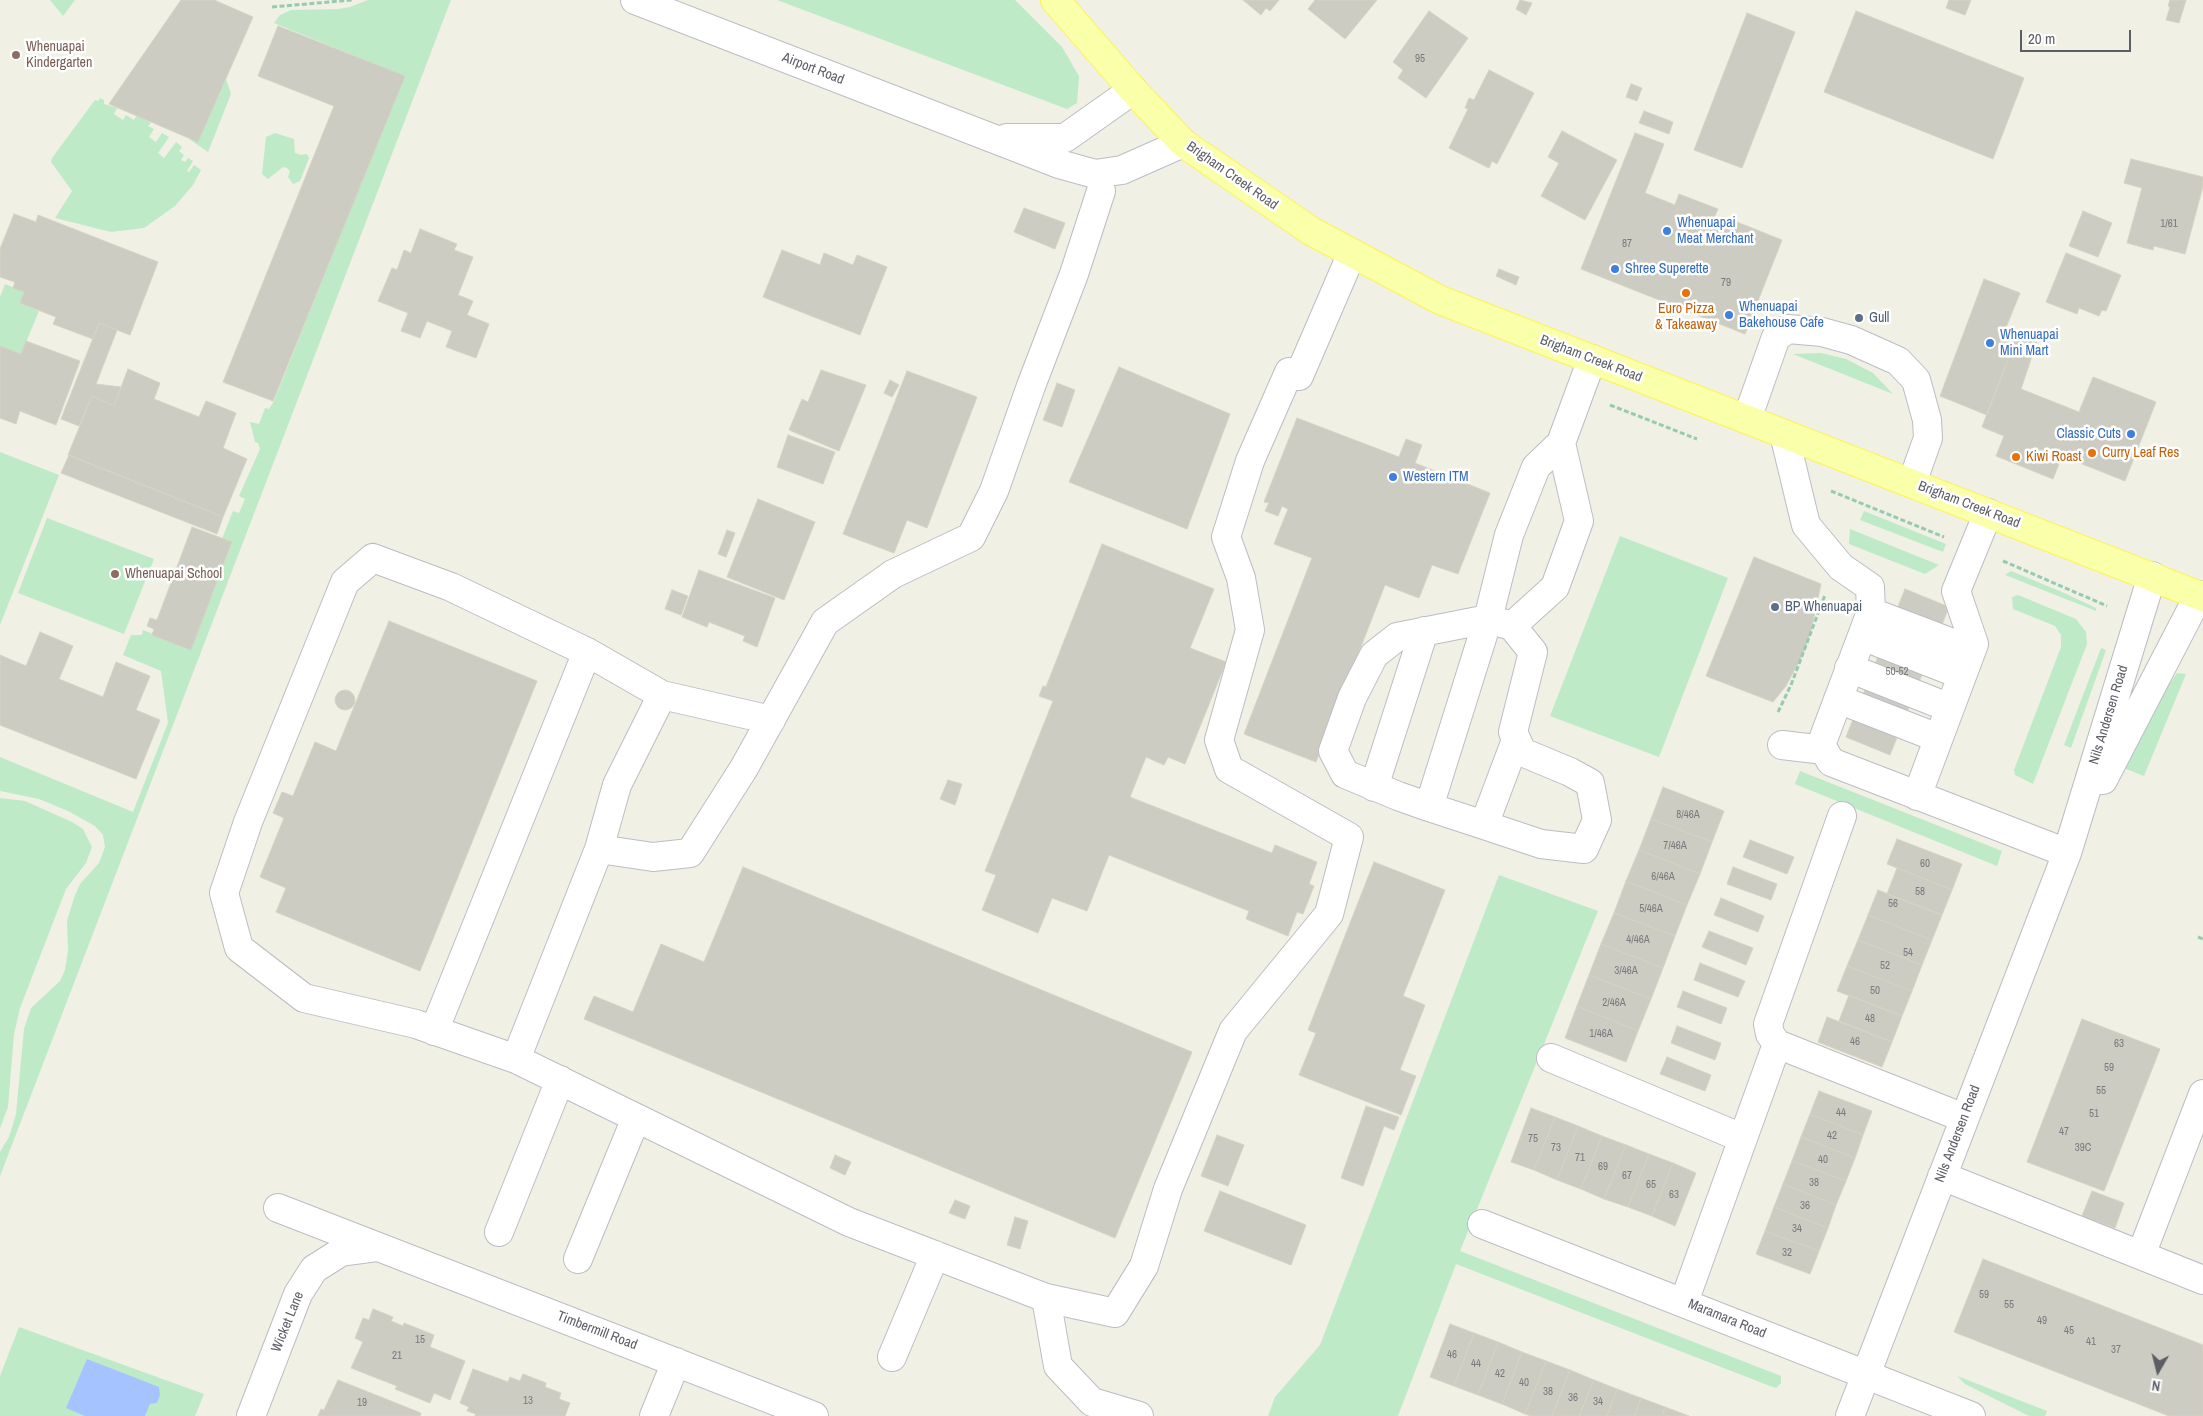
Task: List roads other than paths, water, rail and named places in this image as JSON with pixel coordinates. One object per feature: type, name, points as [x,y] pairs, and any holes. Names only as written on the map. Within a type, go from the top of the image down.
[{"type":"main road","name":"Brigham Creek Road","points":[[1055,0],[1133,90],[1183,143],[1311,231],[1440,300],[2201,596]]},
{"type":"street","name":"Airport Road","points":[[635,0],[1059,164],[1095,174],[1122,170],[1183,143]]},
{"type":"street","name":"Airport Road","points":[[991,138],[1065,138],[1133,90]]},
{"type":"street","points":[[599,849],[654,857],[690,853],[744,768],[825,622],[893,574],[971,537],[994,491],[1031,386],[1074,274],[1101,191]]},
{"type":"street","points":[[771,720],[662,695],[587,652],[450,587],[373,558],[345,582],[248,822],[224,893],[239,948],[304,998],[416,1024],[516,1059],[849,1222],[1046,1298],[1114,1313],[1144,1266],[1168,1189],[1233,1031],[1329,914],[1349,837],[1229,769],[1219,740],[1250,630],[1240,578],[1226,537],[1250,461],[1352,253]]},
{"type":"street","points":[[1747,419],[1776,337],[1788,329],[1822,332],[1851,340],[1898,361],[1916,380],[1927,420],[1928,438],[1912,483]]},
{"type":"street","points":[[1500,623],[1533,652],[1513,732],[1522,752],[1570,772],[1590,783],[1597,820],[1584,849],[1540,844],[1429,807],[1374,786],[1345,774],[1333,751],[1352,698],[1374,655],[1397,637],[1424,631],[1500,623],[1555,587],[1579,521],[1561,442],[1592,359]]},
{"type":"street","points":[[1784,434],[1806,525],[1841,567],[1870,587],[1866,624],[1821,745],[1831,762],[2067,853]]},
{"type":"street","points":[[1429,807],[1500,623],[1509,535],[1526,463],[1561,442]]},
{"type":"street","points":[[1916,796],[1974,644],[1956,591],[1988,513]]},
{"type":"street","name":"Nils Andersen Road","points":[[1850,1416],[2067,853],[2152,576]]},
{"type":"street","name":"Nils Andersen Road","points":[[2067,853],[2125,735],[2201,596]]},
{"type":"street","points":[[1866,624],[1967,662]]},
{"type":"street","points":[[1374,786],[1424,631]]},
{"type":"street","points":[[434,1031],[587,652]]},
{"type":"street","points":[[1850,668],[1950,708]]},
{"type":"street","points":[[516,1059],[599,849],[617,785],[662,695]]},
{"type":"street","points":[[1838,699],[1938,738]]},
{"type":"street","points":[[1484,824],[1516,740]]},
{"type":"street","points":[[1782,745],[1824,750]]},
{"type":"street","points":[[1842,816],[1768,1024],[1770,1034],[1776,1044],[1964,1118]]},
{"type":"street","points":[[1684,1302],[1776,1044]]},
{"type":"street","points":[[1551,1058],[1742,1138]]},
{"type":"street","points":[[499,1232],[560,1080]]},
{"type":"street","points":[[2141,1255],[2203,1094]]},
{"type":"street","points":[[578,1259],[636,1118]]},
{"type":"street","points":[[1942,1176],[2203,1280]]},
{"type":"street","name":"Timbermill Road","points":[[278,1208],[814,1416]]},
{"type":"street","name":"Maramara Road","points":[[1482,1224],[1971,1416]]},
{"type":"street","name":"Wicket Lane","points":[[251,1416],[298,1294],[314,1269],[341,1252],[380,1246]]},
{"type":"street","points":[[892,1357],[935,1255]]},
{"type":"street","points":[[1046,1298],[1058,1366],[1092,1402],[1139,1416]]},
{"type":"street","points":[[654,1416],[676,1362]]},
{"type":"water","points":[[87,1359],[159,1387],[160,1395],[157,1403],[150,1404],[145,1416],[85,1416],[66,1408]]},
{"type":"place","name":"Whenuapai Kindergarten","points":[[16,55]]},
{"type":"place","name":"Whenuapai Meat Merchant","points":[[1667,231]]},
{"type":"place","name":"Shree Superette","points":[[1615,269]]},
{"type":"place","name":"Euro Pizza & Takeaway","points":[[1686,293]]},
{"type":"place","name":"Whenuapai Bakehouse Cafe","points":[[1729,315]]},
{"type":"place","name":"Gull","points":[[1859,318]]},
{"type":"place","name":"Whenuapai Mini Mart","points":[[1990,343]]},
{"type":"place","name":"Classic Cuts","points":[[2131,434]]},
{"type":"place","name":"Curry Leaf Res","points":[[2092,453]]},
{"type":"place","name":"Kiwi Roast","points":[[2016,457]]},
{"type":"place","name":"Western ITM","points":[[1393,477]]},
{"type":"place","name":"Whenuapai School","points":[[115,574]]},
{"type":"place","name":"BP Whenuapai","points":[[1775,607]]}]
